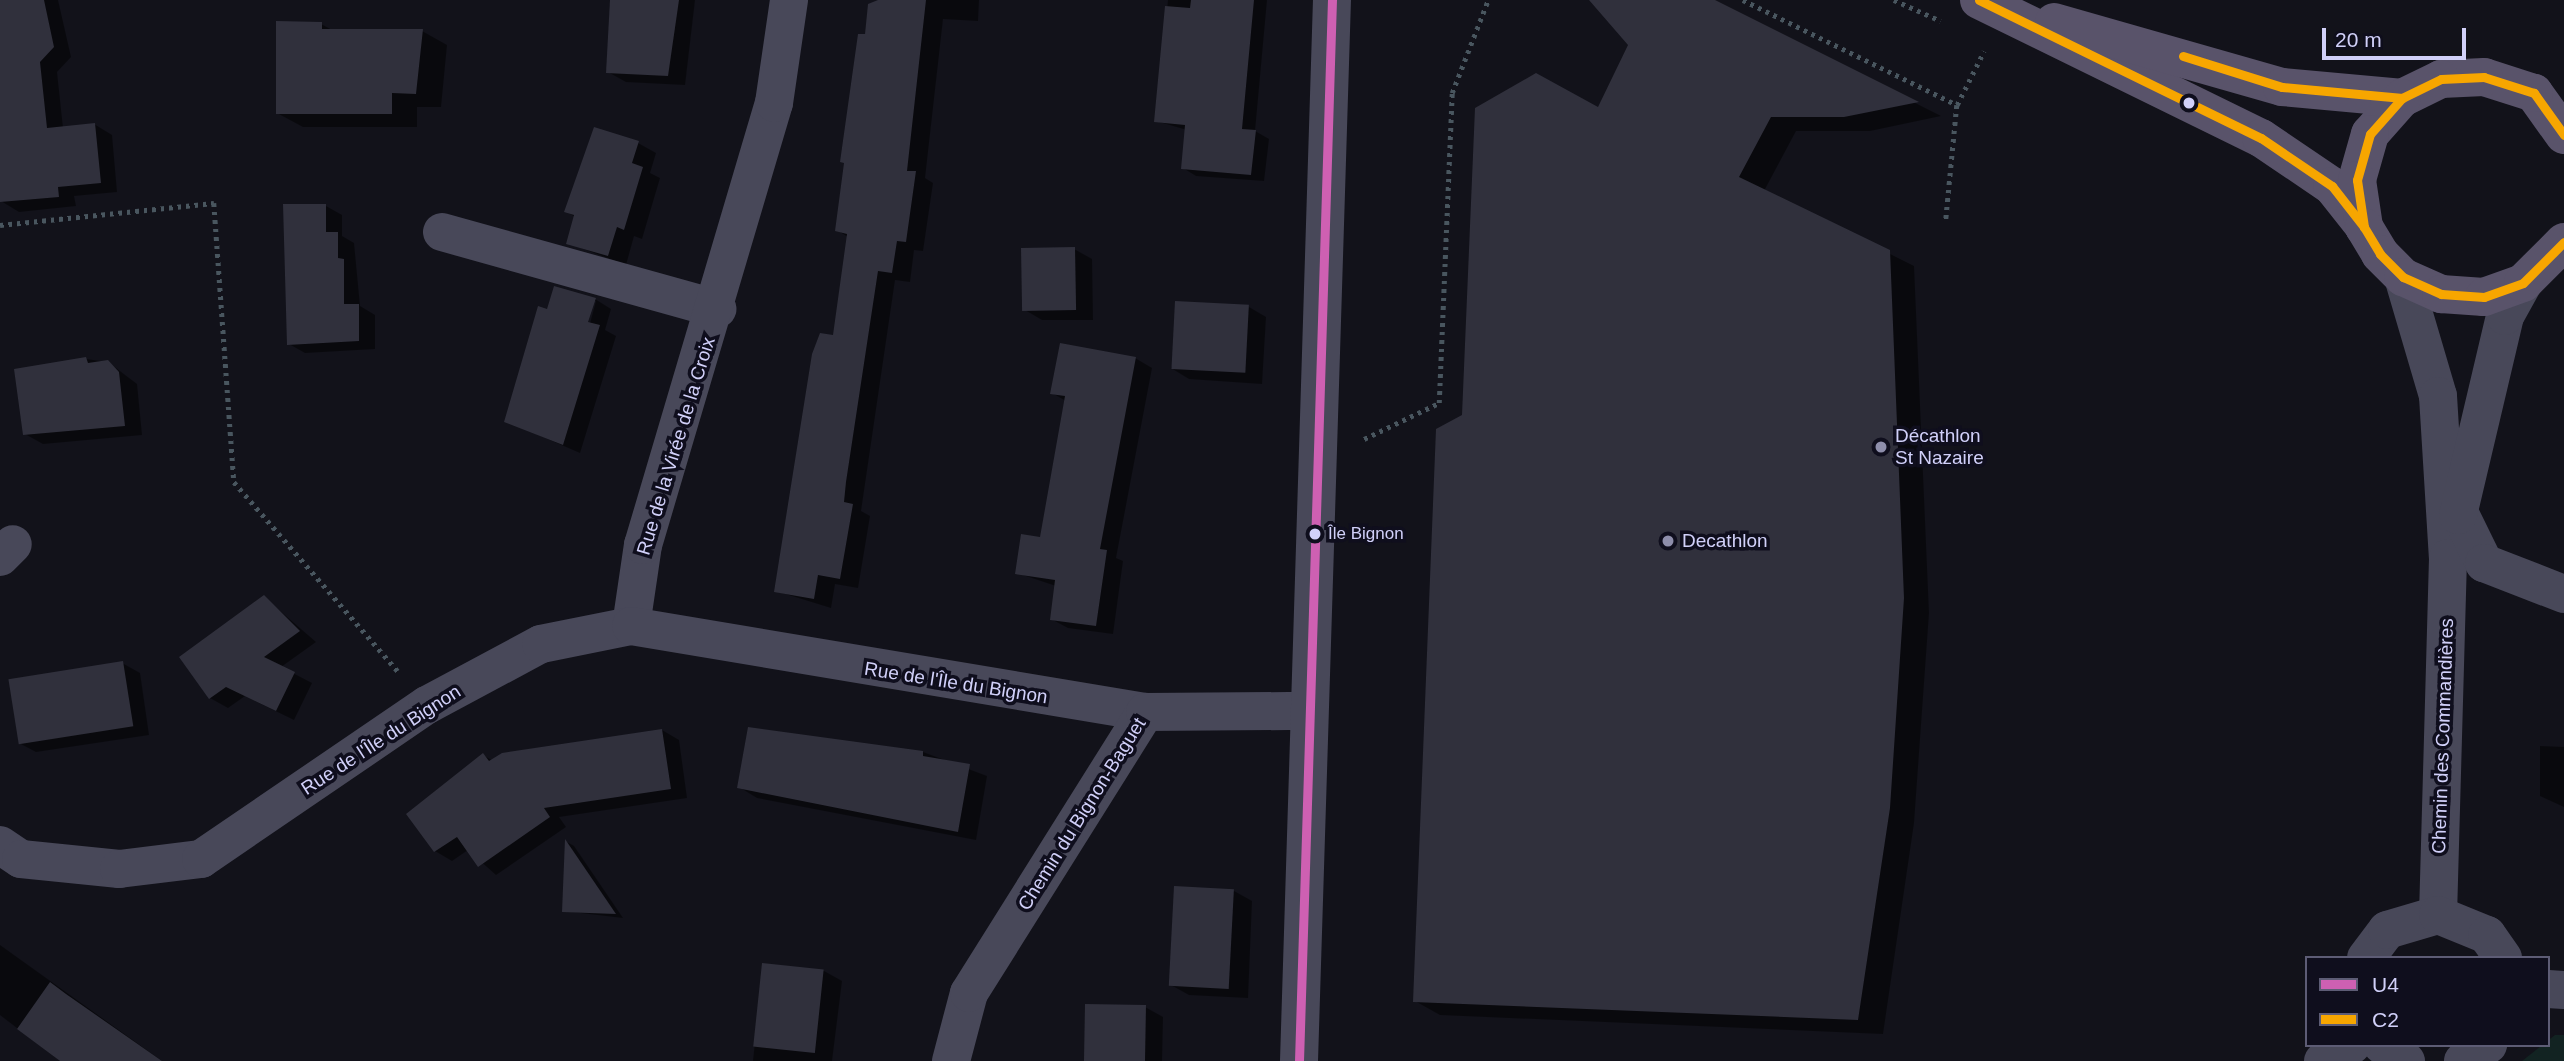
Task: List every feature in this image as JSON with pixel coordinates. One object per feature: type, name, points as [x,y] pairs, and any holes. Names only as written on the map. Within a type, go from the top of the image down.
[{"type":"main road","points":[[1989,17],[2282,87],[2402,98]]},
{"type":"main road","points":[[1989,17],[2261,138],[2332,186],[2403,277],[2441,295],[2473,296],[2549,265]]},
{"type":"main road","points":[[2364,227],[2357,180],[2370,134],[2402,98],[2441,79],[2484,77],[2534,93],[2564,135]]},
{"type":"street","name":"Rue de la Virée de la Croix","points":[[631,626],[643,545],[717,309],[774,103],[789,0]]},
{"type":"street","points":[[1299,1061],[1332,0]]},
{"type":"street","points":[[442,232],[717,309]]},
{"type":"street","name":"Chemin des Commandières","points":[[2448,558],[2505,316],[2549,265]]},
{"type":"street","name":"Chemin des Commandières","points":[[2403,277],[2438,396],[2448,558],[2438,915]]},
{"type":"street","points":[[2459,512],[2484,563],[2562,588]]},
{"type":"street","name":"Rue de l'Île du Bignon","points":[[0,845],[21,859],[119,869],[201,859],[427,705],[541,644],[631,626],[1145,712]]},
{"type":"street","name":"Chemin du Bignon-Baguet","points":[[951,1061],[969,993],[1145,712],[1308,711]]},
{"type":"street","points":[[2368,956],[2387,930],[2438,915],[2487,935],[2502,956]]},
{"type":"street","points":[[2323,1061],[2348,1047]]},
{"type":"street","points":[[2385,1047],[2406,1061]]},
{"type":"street","points":[[2463,1061],[2484,1047]]},
{"type":"path","points":[[1319,461],[1439,403],[1452,93],[1488,0]]},
{"type":"path","points":[[1743,0],[1957,105]]},
{"type":"path","points":[[1946,220],[1957,105],[1989,17]]},
{"type":"path","points":[[0,225],[214,203],[234,482],[427,705]]},
{"type":"shaded area","points":[[2555,1035],[2564,1035],[2564,1061],[2522,1061],[2540,1047],[2550,1047],[2550,1039]]},
{"type":"building","points":[[0,0],[44,0],[54,47],[40,62],[47,128],[95,123],[101,183],[58,187],[59,197],[0,202]]},
{"type":"building","points":[[610,0],[679,0],[668,76],[606,73]]},
{"type":"building","points":[[878,0],[926,0],[907,171],[916,171],[906,242],[897,241],[892,273],[878,271],[846,482],[844,502],[853,504],[840,579],[818,575],[814,599],[774,592],[812,354],[820,333],[833,335],[847,234],[835,231],[844,163],[840,162],[858,34],[865,34],[868,4]]},
{"type":"building","points":[[1191,0],[1254,0],[1242,129],[1256,130],[1251,175],[1181,169],[1185,125],[1154,122],[1165,6],[1190,8]]},
{"type":"building","points":[[1589,0],[1715,0],[1919,102],[1844,117],[1771,117],[1739,177],[1890,250],[1904,598],[1890,808],[1858,1020],[1413,1002],[1436,429],[1462,415],[1475,108],[1536,73],[1598,107],[1628,45]]},
{"type":"building","points":[[276,21],[322,22],[322,29],[423,29],[416,94],[392,93],[392,114],[276,114]]},
{"type":"building","points":[[594,127],[639,141],[632,163],[643,167],[624,230],[617,227],[608,256],[566,244],[574,215],[564,212]]},
{"type":"building","points":[[283,204],[326,204],[326,232],[338,232],[338,258],[344,259],[344,304],[359,304],[359,341],[287,345]]},
{"type":"building","points":[[1075,247],[1076,310],[1022,311],[1021,248]]},
{"type":"building","points":[[554,286],[596,298],[588,322],[600,325],[563,445],[504,422],[538,306],[547,309]]},
{"type":"building","points":[[1175,301],[1249,305],[1245,373],[1171,369]]},
{"type":"building","points":[[1060,343],[1136,357],[1100,549],[1107,550],[1096,626],[1050,620],[1055,580],[1015,574],[1021,534],[1040,537],[1065,396],[1050,394]]},
{"type":"building","points":[[86,357],[88,363],[108,360],[119,372],[125,426],[23,435],[14,369]]},
{"type":"building","points":[[264,595],[300,631],[264,657],[295,672],[276,711],[226,687],[209,699],[179,657]]},
{"type":"building","points":[[123,661],[133,726],[19,744],[8,679]]},
{"type":"building","points":[[748,727],[923,751],[923,756],[970,764],[958,832],[737,788]]},
{"type":"building","points":[[662,729],[671,789],[544,808],[550,817],[478,867],[457,837],[434,852],[406,814],[483,753],[489,761],[502,753]]},
{"type":"building","points":[[565,839],[616,914],[562,912]]},
{"type":"building","points":[[1174,886],[1234,889],[1229,989],[1169,986]]},
{"type":"building","points":[[762,963],[824,969],[815,1053],[753,1047]]},
{"type":"building","points":[[50,982],[162,1061],[60,1061],[17,1029]]},
{"type":"building","points":[[1085,1004],[1146,1005],[1145,1061],[1084,1061]]},
{"type":"transit line","name":"U4","points":[[1299,1061],[1332,0]]},
{"type":"transit line","name":"C2","points":[[1979,0],[2261,138],[2332,186],[2364,227]]},
{"type":"transit line","name":"C2","points":[[2183,56],[2282,87],[2402,98]]},
{"type":"transit line","name":"C2","points":[[2564,135],[2534,93],[2484,77],[2441,79],[2402,98],[2370,134],[2357,180],[2364,227],[2380,254],[2403,277],[2441,294],[2484,297],[2523,283],[2564,242]]},
{"type":"place","name":"Décathlon St Nazaire","points":[[1881,447]]},
{"type":"place","name":"Île Bignon","points":[[1315,534]]},
{"type":"place","name":"Decathlon","points":[[1668,541]]}]
